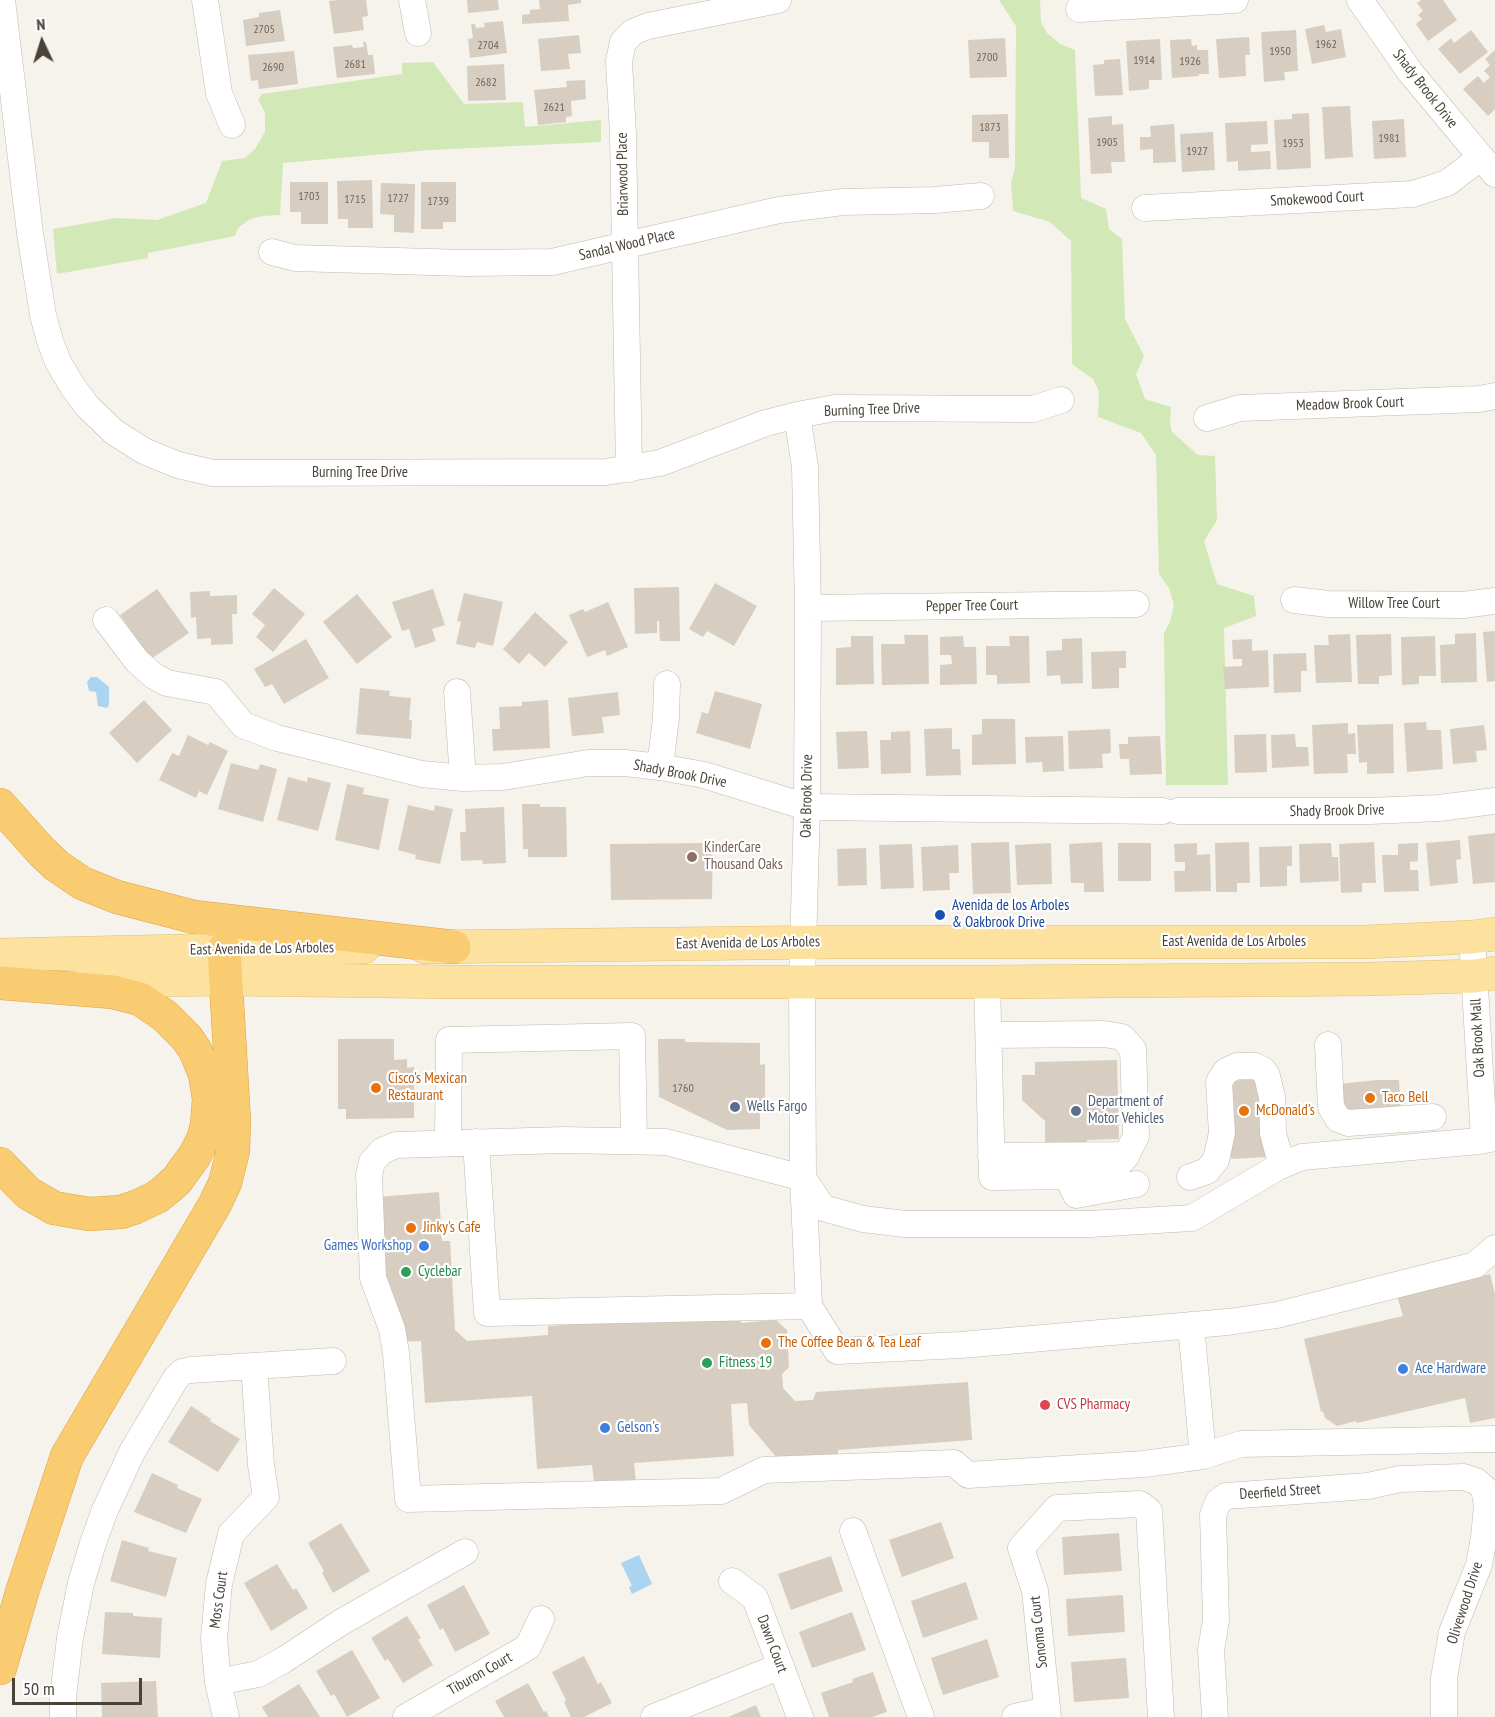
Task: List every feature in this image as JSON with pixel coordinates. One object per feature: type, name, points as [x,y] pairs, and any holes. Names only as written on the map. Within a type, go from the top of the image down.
[{"type":"highway","points":[[0,805],[57,866],[82,883],[126,899],[194,917],[454,947]]},
{"type":"highway","points":[[0,1668],[30,1567],[67,1456],[215,1204],[225,1183],[233,1151],[234,1121],[225,964]]},
{"type":"highway","points":[[0,982],[113,992],[140,999],[165,1016],[187,1038],[205,1074],[209,1099],[205,1131],[195,1155],[177,1180],[167,1189],[136,1208],[121,1212],[89,1214],[54,1208],[28,1193],[0,1164]]},
{"type":"main road","name":"East Avenida de Los Arboles","points":[[0,982],[454,947],[804,943],[1365,942],[1483,935]]},
{"type":"main road","name":"East Avenida de Los Arboles","points":[[0,955],[225,964],[458,982],[987,982],[1485,975]]},
{"type":"street","name":"Burning Tree Drive","points":[[2,0],[30,233],[43,315],[50,341],[58,362],[87,406],[114,432],[144,451],[178,465],[213,473],[606,472],[660,464],[766,423],[835,408],[1033,409],[1061,400]]},
{"type":"street","points":[[205,0],[219,93],[232,125]]},
{"type":"street","points":[[412,0],[418,33]]},
{"type":"street","name":"Briarwood Place","points":[[629,469],[623,135],[619,61],[623,42],[633,32],[648,26],[778,0]]},
{"type":"street","points":[[1079,9],[1235,0]]},
{"type":"street","name":"Shady Brook Drive","points":[[1360,0],[1410,72],[1488,166]]},
{"type":"street","name":"Smokewood Court","points":[[1145,208],[1413,194],[1488,166]]},
{"type":"street","name":"Sandal Wood Place","points":[[272,252],[295,258],[465,263],[552,262],[778,210],[843,202],[935,200],[981,196]]},
{"type":"street","name":"Meadow Brook Court","points":[[1206,418],[1240,408],[1479,399],[1495,396]]},
{"type":"street","name":"Oak Brook Drive","points":[[797,415],[805,467],[808,608],[807,807],[802,982],[804,1178],[809,1306]]},
{"type":"street","name":"Willow Tree Court","points":[[1294,600],[1328,604],[1463,605],[1495,601]]},
{"type":"street","name":"Pepper Tree Court","points":[[808,608],[1136,604]]},
{"type":"street","name":"Shady Brook Drive","points":[[106,620],[137,661],[154,676],[167,683],[216,692],[243,724],[277,738],[422,774],[463,778],[503,777],[588,763],[625,763],[704,776],[807,807],[1370,811],[1439,808],[1495,801]]},
{"type":"street","points":[[660,767],[666,718],[667,684]]},
{"type":"street","points":[[457,692],[463,778]]},
{"type":"street","name":"Oak Brook Mall","points":[[1483,935],[1490,1138]]},
{"type":"street","points":[[987,982],[992,1166]]},
{"type":"street","points":[[989,1035],[1104,1034],[1122,1037],[1133,1049],[1136,1136],[1127,1155],[1118,1165],[1106,1171],[1084,1176],[1067,1176],[992,1166]]},
{"type":"street","points":[[448,1143],[448,1040],[632,1036],[634,1141]]},
{"type":"street","points":[[1328,1045],[1331,1107],[1338,1119],[1347,1123],[1433,1117]]},
{"type":"street","points":[[1190,1177],[1207,1171],[1216,1160],[1222,1133],[1219,1082],[1226,1071],[1238,1066],[1260,1068],[1266,1065],[1274,1066],[1283,1076],[1282,1091],[1273,1107],[1273,1133],[1278,1152],[1286,1163]]},
{"type":"street","points":[[1490,1138],[1479,1141],[1302,1157],[1286,1163],[1192,1218],[1090,1224],[905,1224],[863,1219],[823,1208],[804,1178],[666,1142],[564,1140],[396,1144],[382,1151],[372,1162],[369,1175],[373,1278],[392,1329],[396,1353],[408,1499],[721,1491],[764,1470],[954,1463],[969,1475],[1144,1464],[1203,1456],[1241,1444],[1495,1439]]},
{"type":"street","points":[[476,1142],[487,1313],[809,1306],[837,1351],[961,1345],[1191,1325],[1277,1315],[1475,1265],[1495,1248]]},
{"type":"street","points":[[992,1166],[1127,1155]]},
{"type":"street","points":[[1067,1176],[1076,1195],[1136,1184]]},
{"type":"street","points":[[1191,1325],[1203,1456]]},
{"type":"street","points":[[63,1717],[70,1638],[81,1583],[105,1510],[137,1443],[176,1378],[182,1372],[333,1361]]},
{"type":"street","name":"Moss Court","points":[[226,1717],[218,1682],[214,1639],[219,1584],[231,1534],[266,1497],[261,1465],[254,1366]]},
{"type":"street","name":"Deerfield Street","points":[[1215,1717],[1211,1650],[1216,1620],[1213,1515],[1218,1502],[1226,1496],[1368,1486],[1400,1479],[1464,1477],[1476,1481],[1484,1488]]},
{"type":"street","name":"Olivewood Drive","points":[[1444,1717],[1444,1678],[1452,1632],[1479,1565],[1484,1537],[1487,1506],[1484,1488]]},
{"type":"street","name":"Sonoma Court","points":[[1048,1713],[1035,1591],[1021,1548],[1057,1509],[1140,1504],[1149,1511],[1161,1717]]},
{"type":"street","points":[[853,1531],[921,1717]]},
{"type":"street","points":[[218,1682],[258,1674],[282,1662],[340,1623],[465,1552]]},
{"type":"street","name":"Dawn Court","points":[[732,1581],[755,1598],[800,1717]]},
{"type":"street","name":"Tiburon Court","points":[[406,1717],[528,1647],[541,1619]]},
{"type":"street","points":[[654,1717],[781,1666]]},
{"type":"street","points":[[1015,1717],[1048,1713]]},
{"type":"green space","points":[[999,0],[1040,0],[1041,22],[1047,33],[1060,44],[1075,50],[1081,198],[1106,209],[1109,229],[1122,239],[1125,319],[1144,356],[1136,374],[1145,399],[1171,407],[1172,432],[1198,455],[1215,456],[1217,520],[1204,541],[1217,584],[1254,596],[1256,616],[1224,628],[1228,785],[1166,785],[1164,633],[1170,622],[1174,605],[1169,588],[1159,574],[1156,455],[1141,433],[1098,417],[1099,391],[1093,379],[1072,364],[1071,241],[1050,222],[1013,211],[1011,183],[1015,168],[1016,26]]},
{"type":"green space","points":[[433,62],[464,104],[523,102],[525,127],[601,120],[601,142],[429,150],[283,163],[280,215],[250,219],[238,228],[235,236],[148,253],[148,258],[57,274],[53,229],[116,218],[157,220],[206,203],[222,161],[245,158],[255,149],[265,132],[265,113],[258,99],[262,94],[402,74],[402,63]]},
{"type":"water","points":[[91,677],[97,677],[109,687],[107,708],[98,706],[96,692],[89,691],[87,682]]},
{"type":"water","points":[[639,1555],[652,1584],[632,1594],[629,1587],[632,1586],[621,1563]]},
{"type":"building","points":[[366,0],[368,16],[362,17],[364,30],[334,34],[329,1]]},
{"type":"building","points":[[467,0],[498,0],[499,10],[468,13]]},
{"type":"building","points":[[539,0],[581,0],[581,3],[568,5],[569,21],[522,24],[522,15],[530,14],[530,10],[540,9]]},
{"type":"building","points":[[1421,0],[1443,0],[1457,20],[1428,41],[1416,24],[1422,19],[1418,15],[1423,11],[1417,3]]},
{"type":"building","points":[[280,10],[285,41],[246,46],[243,20],[259,17],[259,13]]},
{"type":"building","points":[[503,21],[507,53],[470,58],[468,39],[473,38],[471,24],[475,24],[476,28],[485,27],[484,23]]},
{"type":"building","points":[[1324,25],[1326,32],[1341,29],[1346,57],[1312,64],[1305,29]]},
{"type":"building","points":[[1296,30],[1298,71],[1284,72],[1285,80],[1264,82],[1261,32]]},
{"type":"building","points":[[1471,30],[1488,52],[1460,74],[1438,49],[1451,38],[1454,43]]},
{"type":"building","points":[[579,35],[581,53],[568,54],[570,69],[541,71],[538,39]]},
{"type":"building","points":[[1249,37],[1250,55],[1245,55],[1246,76],[1219,78],[1216,39]]},
{"type":"building","points":[[1005,38],[1007,77],[970,78],[968,40]]},
{"type":"building","points":[[1160,39],[1162,80],[1149,80],[1149,89],[1129,91],[1126,41]]},
{"type":"building","points":[[1191,39],[1192,46],[1197,45],[1197,50],[1208,50],[1209,74],[1172,78],[1170,40]]},
{"type":"building","points":[[363,42],[366,42],[368,55],[373,55],[375,74],[337,78],[333,47],[352,45],[353,48],[364,47]]},
{"type":"building","points":[[1495,50],[1495,109],[1488,116],[1463,89],[1478,76],[1484,83],[1490,77],[1484,71],[1490,65],[1485,59]]},
{"type":"building","points":[[294,51],[298,84],[259,89],[258,80],[251,81],[248,55]]},
{"type":"building","points":[[1120,59],[1123,95],[1095,96],[1093,65],[1104,64],[1104,60]]},
{"type":"building","points":[[504,64],[506,100],[468,101],[467,66]]},
{"type":"building","points":[[585,80],[586,99],[571,101],[572,116],[566,117],[566,122],[538,125],[534,90],[567,87],[566,81]]},
{"type":"building","points":[[1350,106],[1353,157],[1325,159],[1322,107]]},
{"type":"building","points":[[1309,113],[1311,168],[1277,170],[1274,120],[1292,119],[1292,114]]},
{"type":"building","points":[[1008,114],[1009,158],[989,158],[989,142],[972,142],[972,115]]},
{"type":"building","points":[[1112,116],[1112,125],[1123,124],[1125,162],[1111,162],[1112,173],[1091,174],[1088,118]]},
{"type":"building","points":[[1404,119],[1406,157],[1374,159],[1372,121]]},
{"type":"building","points":[[1267,121],[1268,144],[1251,145],[1251,152],[1270,151],[1271,169],[1238,171],[1238,161],[1227,162],[1225,123]]},
{"type":"building","points":[[1174,124],[1176,162],[1153,163],[1153,149],[1140,150],[1140,137],[1151,137],[1150,126]]},
{"type":"building","points":[[1213,132],[1215,170],[1182,172],[1180,134]]},
{"type":"building","points":[[372,180],[373,228],[348,228],[348,219],[338,219],[337,181]]},
{"type":"building","points":[[290,182],[328,182],[328,224],[301,224],[301,212],[290,212]]},
{"type":"building","points":[[421,182],[456,182],[456,222],[443,222],[443,229],[421,229]]},
{"type":"building","points":[[381,183],[415,184],[414,233],[394,232],[394,215],[380,214]]},
{"type":"building","points":[[715,583],[757,606],[734,646],[707,631],[703,637],[689,629]]},
{"type":"building","points":[[679,587],[680,641],[660,641],[659,621],[657,621],[657,633],[635,634],[634,588]]},
{"type":"building","points":[[274,588],[305,614],[273,652],[256,637],[265,625],[252,614]]},
{"type":"building","points":[[157,589],[189,633],[151,659],[120,615]]},
{"type":"building","points":[[433,589],[445,625],[432,629],[436,641],[415,648],[409,629],[402,631],[392,602]]},
{"type":"building","points":[[210,591],[210,596],[237,595],[237,614],[232,614],[233,644],[211,645],[211,638],[197,639],[196,617],[191,618],[190,592]]},
{"type":"building","points":[[464,593],[503,602],[493,646],[477,642],[475,648],[456,644],[461,622],[457,621]]},
{"type":"building","points":[[357,594],[392,637],[357,664],[323,622]]},
{"type":"building","points":[[608,602],[628,647],[607,656],[605,650],[587,657],[569,615],[583,609],[585,612]]},
{"type":"building","points":[[535,612],[568,642],[545,667],[529,653],[519,664],[503,649]]},
{"type":"building","points":[[1495,631],[1495,681],[1487,682],[1483,632]]},
{"type":"building","points":[[1476,633],[1477,682],[1441,683],[1440,645],[1455,644],[1455,634]]},
{"type":"building","points":[[1350,634],[1352,682],[1316,683],[1314,645],[1329,645],[1328,635]]},
{"type":"building","points":[[1391,634],[1392,675],[1379,676],[1379,684],[1358,684],[1356,635]]},
{"type":"building","points":[[904,635],[928,635],[929,684],[882,685],[881,644],[905,644]]},
{"type":"building","points":[[851,636],[873,636],[874,684],[836,685],[836,648],[851,647]]},
{"type":"building","points":[[963,636],[964,647],[976,647],[977,684],[940,685],[940,665],[952,664],[951,655],[940,655],[940,637]]},
{"type":"building","points":[[1009,636],[1029,636],[1030,683],[997,684],[997,675],[986,675],[986,646],[1010,646]]},
{"type":"building","points":[[1435,636],[1436,676],[1419,676],[1419,684],[1402,685],[1401,637]]},
{"type":"building","points":[[1082,638],[1083,683],[1061,684],[1060,675],[1047,676],[1046,651],[1062,650],[1062,639]]},
{"type":"building","points":[[306,639],[329,678],[284,704],[272,684],[265,687],[254,669]]},
{"type":"building","points":[[1252,639],[1252,651],[1268,650],[1269,687],[1225,689],[1223,667],[1242,666],[1242,659],[1233,659],[1232,640]]},
{"type":"building","points":[[1126,651],[1126,668],[1119,668],[1119,688],[1092,689],[1091,652]]},
{"type":"building","points":[[1306,653],[1307,671],[1301,671],[1301,692],[1274,693],[1273,654]]},
{"type":"building","points":[[360,688],[390,691],[389,696],[411,698],[409,720],[412,720],[411,739],[356,734]]},
{"type":"building","points":[[715,691],[762,704],[750,749],[696,733],[702,712],[708,714]]},
{"type":"building","points":[[618,692],[620,715],[602,717],[604,733],[572,736],[568,698]]},
{"type":"building","points":[[144,700],[172,730],[137,763],[109,733]]},
{"type":"building","points":[[548,700],[550,748],[493,751],[492,729],[500,729],[499,707],[522,706],[522,702]]},
{"type":"building","points":[[982,719],[1015,719],[1016,764],[972,765],[972,735],[982,734]]},
{"type":"building","points":[[1426,722],[1427,730],[1441,730],[1443,769],[1407,772],[1404,723]]},
{"type":"building","points":[[1348,723],[1348,734],[1355,733],[1356,754],[1347,754],[1348,773],[1314,774],[1312,725]]},
{"type":"building","points":[[1393,724],[1394,773],[1367,774],[1367,762],[1359,763],[1357,725]]},
{"type":"building","points":[[1484,725],[1487,750],[1476,751],[1477,762],[1453,764],[1450,729]]},
{"type":"building","points":[[952,728],[952,749],[960,749],[961,775],[926,776],[924,729]]},
{"type":"building","points":[[1110,729],[1111,753],[1102,754],[1103,768],[1069,769],[1068,731]]},
{"type":"building","points":[[867,731],[869,768],[838,769],[836,732]]},
{"type":"building","points":[[910,731],[911,773],[881,774],[880,740],[891,740],[891,732]]},
{"type":"building","points":[[1266,734],[1267,772],[1235,773],[1234,735]]},
{"type":"building","points":[[1295,734],[1296,747],[1308,747],[1309,766],[1272,768],[1271,735]]},
{"type":"building","points":[[188,735],[208,745],[210,742],[228,751],[207,795],[199,791],[196,798],[159,780],[172,753],[179,756]]},
{"type":"building","points":[[1063,736],[1064,771],[1043,772],[1042,762],[1026,763],[1025,737]]},
{"type":"building","points":[[1160,736],[1162,774],[1130,775],[1129,759],[1120,759],[1119,744],[1128,744],[1128,737]]},
{"type":"building","points":[[231,763],[258,770],[260,764],[277,769],[263,822],[218,809]]},
{"type":"building","points":[[288,777],[307,782],[308,777],[331,783],[318,831],[277,820]]},
{"type":"building","points":[[347,784],[364,788],[363,794],[389,799],[379,850],[335,840]]},
{"type":"building","points":[[522,804],[566,807],[567,857],[528,857],[528,849],[523,849]]},
{"type":"building","points":[[408,805],[434,811],[435,805],[453,809],[440,864],[415,859],[416,855],[398,850]]},
{"type":"building","points":[[504,807],[506,863],[483,864],[482,860],[461,861],[460,832],[466,832],[465,809]]},
{"type":"building","points":[[1495,833],[1495,882],[1473,884],[1468,836]]},
{"type":"building","points":[[1460,840],[1461,859],[1456,860],[1458,883],[1430,886],[1426,843]]},
{"type":"building","points":[[1009,842],[1011,893],[973,894],[971,843]]},
{"type":"building","points":[[1102,842],[1104,892],[1084,892],[1084,883],[1071,883],[1069,844]]},
{"type":"building","points":[[1249,842],[1250,883],[1237,883],[1237,892],[1216,892],[1215,843]]},
{"type":"building","points":[[1374,842],[1376,883],[1362,883],[1362,892],[1341,893],[1339,844]]},
{"type":"building","points":[[713,843],[712,899],[611,900],[610,844]]},
{"type":"building","points":[[1051,843],[1052,884],[1017,885],[1015,845]]},
{"type":"building","points":[[1118,843],[1151,843],[1151,881],[1118,881]]},
{"type":"building","points":[[1197,843],[1197,855],[1210,854],[1211,891],[1175,892],[1174,871],[1185,871],[1185,862],[1175,862],[1174,844]]},
{"type":"building","points":[[1331,843],[1332,857],[1338,857],[1339,881],[1300,883],[1299,844]]},
{"type":"building","points":[[1418,843],[1418,861],[1410,862],[1410,870],[1418,870],[1419,891],[1384,892],[1382,855],[1398,855],[1398,844]]},
{"type":"building","points":[[912,844],[914,888],[881,889],[879,845]]},
{"type":"building","points":[[958,845],[959,873],[949,873],[950,890],[923,891],[921,847]]},
{"type":"building","points":[[1292,846],[1292,866],[1287,866],[1287,886],[1260,887],[1259,847]]},
{"type":"building","points":[[866,848],[867,885],[838,886],[837,849]]},
{"type":"building","name":"Cisco's Mexican Restaurant","points":[[338,1039],[394,1039],[394,1060],[407,1059],[407,1068],[414,1067],[414,1118],[346,1119],[346,1109],[338,1109]]},
{"type":"building","points":[[658,1039],[685,1039],[685,1042],[760,1043],[760,1065],[765,1064],[765,1108],[760,1108],[760,1129],[727,1130],[659,1097]]},
{"type":"building","name":"Department of Motor Vehicles","points":[[1117,1060],[1119,1139],[1087,1140],[1088,1168],[1045,1144],[1045,1121],[1022,1100],[1022,1075],[1035,1075],[1035,1062]]},
{"type":"building","name":"McDonald's","points":[[1262,1079],[1267,1157],[1231,1159],[1226,1081]]},
{"type":"building","name":"Taco Bell","points":[[1399,1080],[1401,1112],[1340,1116],[1339,1084]]},
{"type":"building","points":[[439,1192],[442,1241],[450,1241],[455,1330],[467,1341],[548,1335],[548,1326],[741,1313],[741,1323],[776,1320],[787,1330],[789,1367],[782,1374],[783,1388],[795,1401],[813,1400],[816,1392],[968,1382],[972,1440],[838,1450],[838,1454],[777,1458],[749,1425],[747,1403],[731,1404],[734,1456],[634,1463],[636,1484],[614,1485],[614,1480],[594,1482],[592,1465],[537,1469],[532,1396],[425,1403],[421,1341],[401,1342],[398,1308],[392,1309],[390,1284],[384,1285],[378,1197]]},
{"type":"building","name":"Ace Hardware","points":[[1490,1274],[1495,1294],[1495,1418],[1470,1423],[1465,1398],[1337,1426],[1325,1418],[1323,1411],[1321,1412],[1304,1339],[1403,1316],[1397,1296]]},
{"type":"building","points":[[191,1406],[211,1419],[210,1421],[240,1439],[218,1472],[168,1442]]},
{"type":"building","points":[[152,1473],[202,1499],[186,1533],[134,1512]]},
{"type":"building","points":[[941,1522],[954,1558],[902,1577],[889,1540]]},
{"type":"building","points":[[341,1523],[370,1571],[333,1593],[308,1543]]},
{"type":"building","points":[[1119,1533],[1122,1571],[1064,1575],[1062,1537]]},
{"type":"building","points":[[122,1540],[149,1548],[148,1551],[177,1558],[166,1597],[110,1581]]},
{"type":"building","points":[[831,1556],[843,1591],[791,1610],[778,1574]]},
{"type":"building","points":[[277,1564],[293,1590],[296,1588],[308,1608],[271,1631],[244,1583]]},
{"type":"building","points":[[966,1582],[978,1619],[923,1638],[911,1601]]},
{"type":"building","points":[[464,1585],[490,1634],[455,1652],[443,1628],[440,1630],[427,1605]]},
{"type":"building","points":[[1123,1595],[1125,1632],[1068,1636],[1066,1599]]},
{"type":"building","points":[[105,1612],[133,1613],[133,1616],[162,1618],[160,1658],[102,1654]]},
{"type":"building","points":[[852,1612],[866,1650],[812,1668],[799,1632]]},
{"type":"building","points":[[407,1616],[421,1638],[418,1640],[433,1665],[403,1683],[388,1659],[385,1661],[371,1638]]},
{"type":"building","points":[[987,1639],[999,1677],[943,1695],[931,1658]]},
{"type":"building","points":[[352,1650],[380,1698],[347,1717],[334,1694],[331,1696],[316,1671]]},
{"type":"building","points":[[584,1656],[598,1684],[601,1682],[612,1703],[584,1717],[571,1717],[564,1702],[566,1700],[552,1672]]},
{"type":"building","points":[[1126,1658],[1129,1698],[1074,1702],[1071,1662]]},
{"type":"building","points":[[873,1672],[887,1712],[872,1717],[829,1717],[821,1693]]},
{"type":"building","points":[[156,1681],[158,1717],[102,1717],[101,1683]]},
{"type":"building","points":[[528,1683],[549,1717],[504,1717],[495,1701]]},
{"type":"building","points":[[299,1684],[320,1717],[268,1717],[262,1707]]},
{"type":"building","points":[[756,1705],[761,1717],[728,1717]]},
{"type":"place","name":"KinderCare Thousand Oaks","points":[[692,857]]},
{"type":"place","name":"Avenida de los Arboles & Oakbrook Drive","points":[[940,915]]},
{"type":"place","name":"Cisco's Mexican Restaurant","points":[[376,1088]]},
{"type":"place","name":"Taco Bell","points":[[1370,1098]]},
{"type":"place","name":"Wells Fargo","points":[[735,1107]]},
{"type":"place","name":"Department of Motor Vehicles","points":[[1076,1111]]},
{"type":"place","name":"McDonald's","points":[[1244,1111]]},
{"type":"place","name":"Jinky's Cafe","points":[[411,1228]]},
{"type":"place","name":"Games Workshop","points":[[424,1246]]},
{"type":"place","name":"Cyclebar","points":[[406,1272]]},
{"type":"place","name":"The Coffee Bean & Tea Leaf","points":[[766,1343]]},
{"type":"place","name":"Fitness 19","points":[[707,1363]]},
{"type":"place","name":"Ace Hardware","points":[[1403,1369]]},
{"type":"place","name":"CVS Pharmacy","points":[[1045,1405]]},
{"type":"place","name":"Gelson's","points":[[605,1428]]}]
